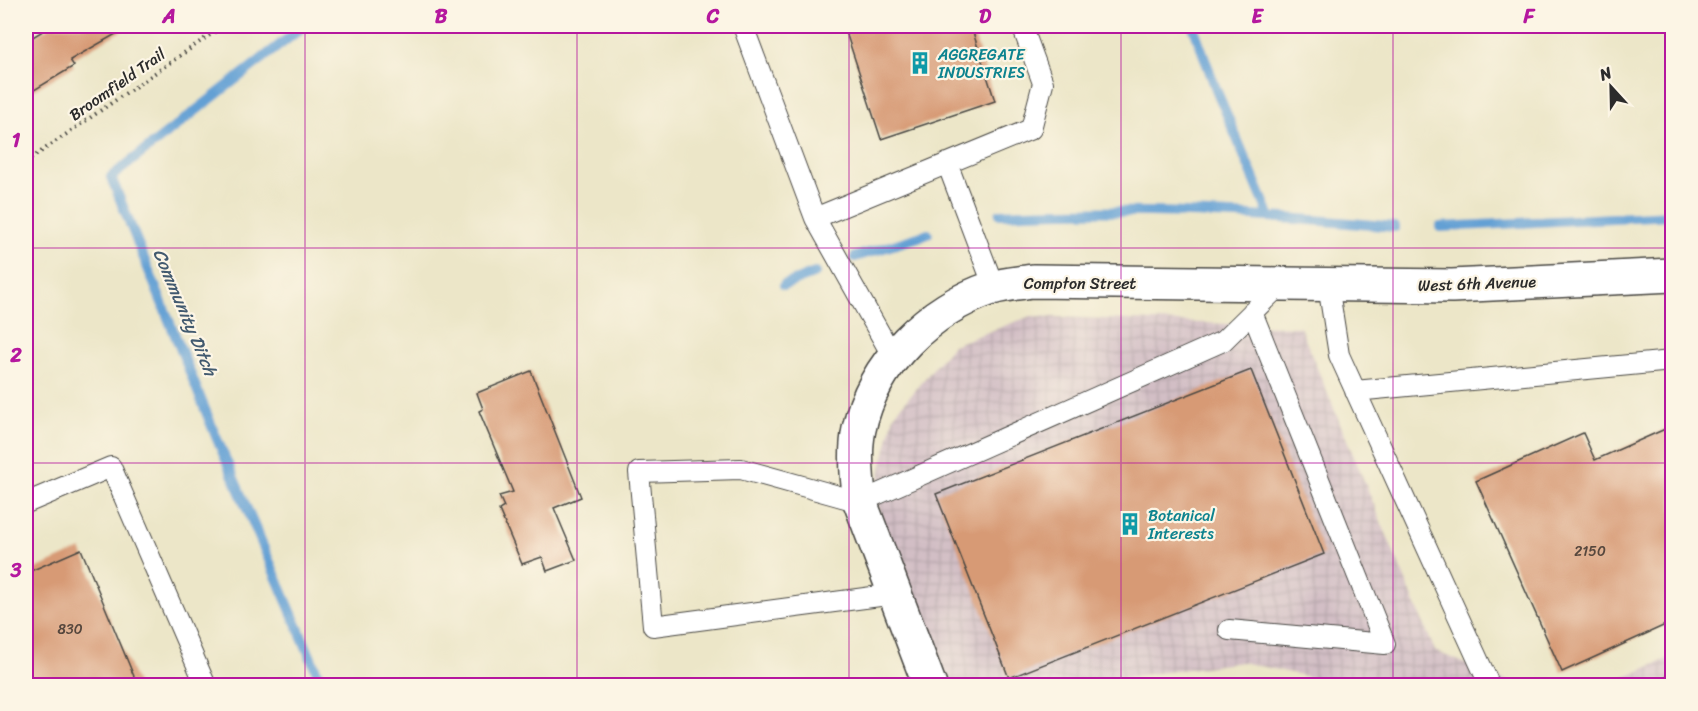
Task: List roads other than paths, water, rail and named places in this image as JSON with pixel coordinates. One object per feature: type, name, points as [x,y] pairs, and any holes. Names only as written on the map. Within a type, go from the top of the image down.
[{"type":"street","name":"West 6th Avenue","points":[[1281,284],[1452,286],[1672,275]]},
{"type":"street","name":"Compton Street","points":[[930,686],[860,502],[857,483],[859,429],[874,388],[893,357],[917,331],[964,299],[994,287],[1032,281],[1281,284]]},
{"type":"lane","points":[[742,26],[814,218],[893,357]]},
{"type":"lane","points":[[814,218],[1031,129],[1043,83],[1022,26]]},
{"type":"lane","points":[[947,163],[994,287]]},
{"type":"lane","points":[[895,594],[653,626],[639,472],[741,470],[860,502],[1223,341],[1281,284]]},
{"type":"lane","points":[[1328,285],[1339,355],[1490,686]]},
{"type":"lane","points":[[1229,630],[1386,644],[1252,312]]},
{"type":"lane","points":[[1355,391],[1672,361]]},
{"type":"lane","points":[[26,503],[111,467],[206,686]]},
{"type":"waterway","name":"Community Ditch","points":[[304,26],[111,177],[217,439],[323,686]]},
{"type":"waterway","points":[[1193,26],[1216,89],[1270,217]]},
{"type":"waterway","points":[[1000,214],[1099,211],[1198,213],[1395,227]]},
{"type":"waterway","points":[[1440,227],[1672,215]]},
{"type":"waterway","points":[[855,257],[928,234]]},
{"type":"waterway","points":[[784,285],[815,273]]},
{"type":"place","name":"AGGREGATE INDUSTRIES","points":[[920,63]]},
{"type":"place","name":"Botanical Interests","points":[[1130,524]]}]
